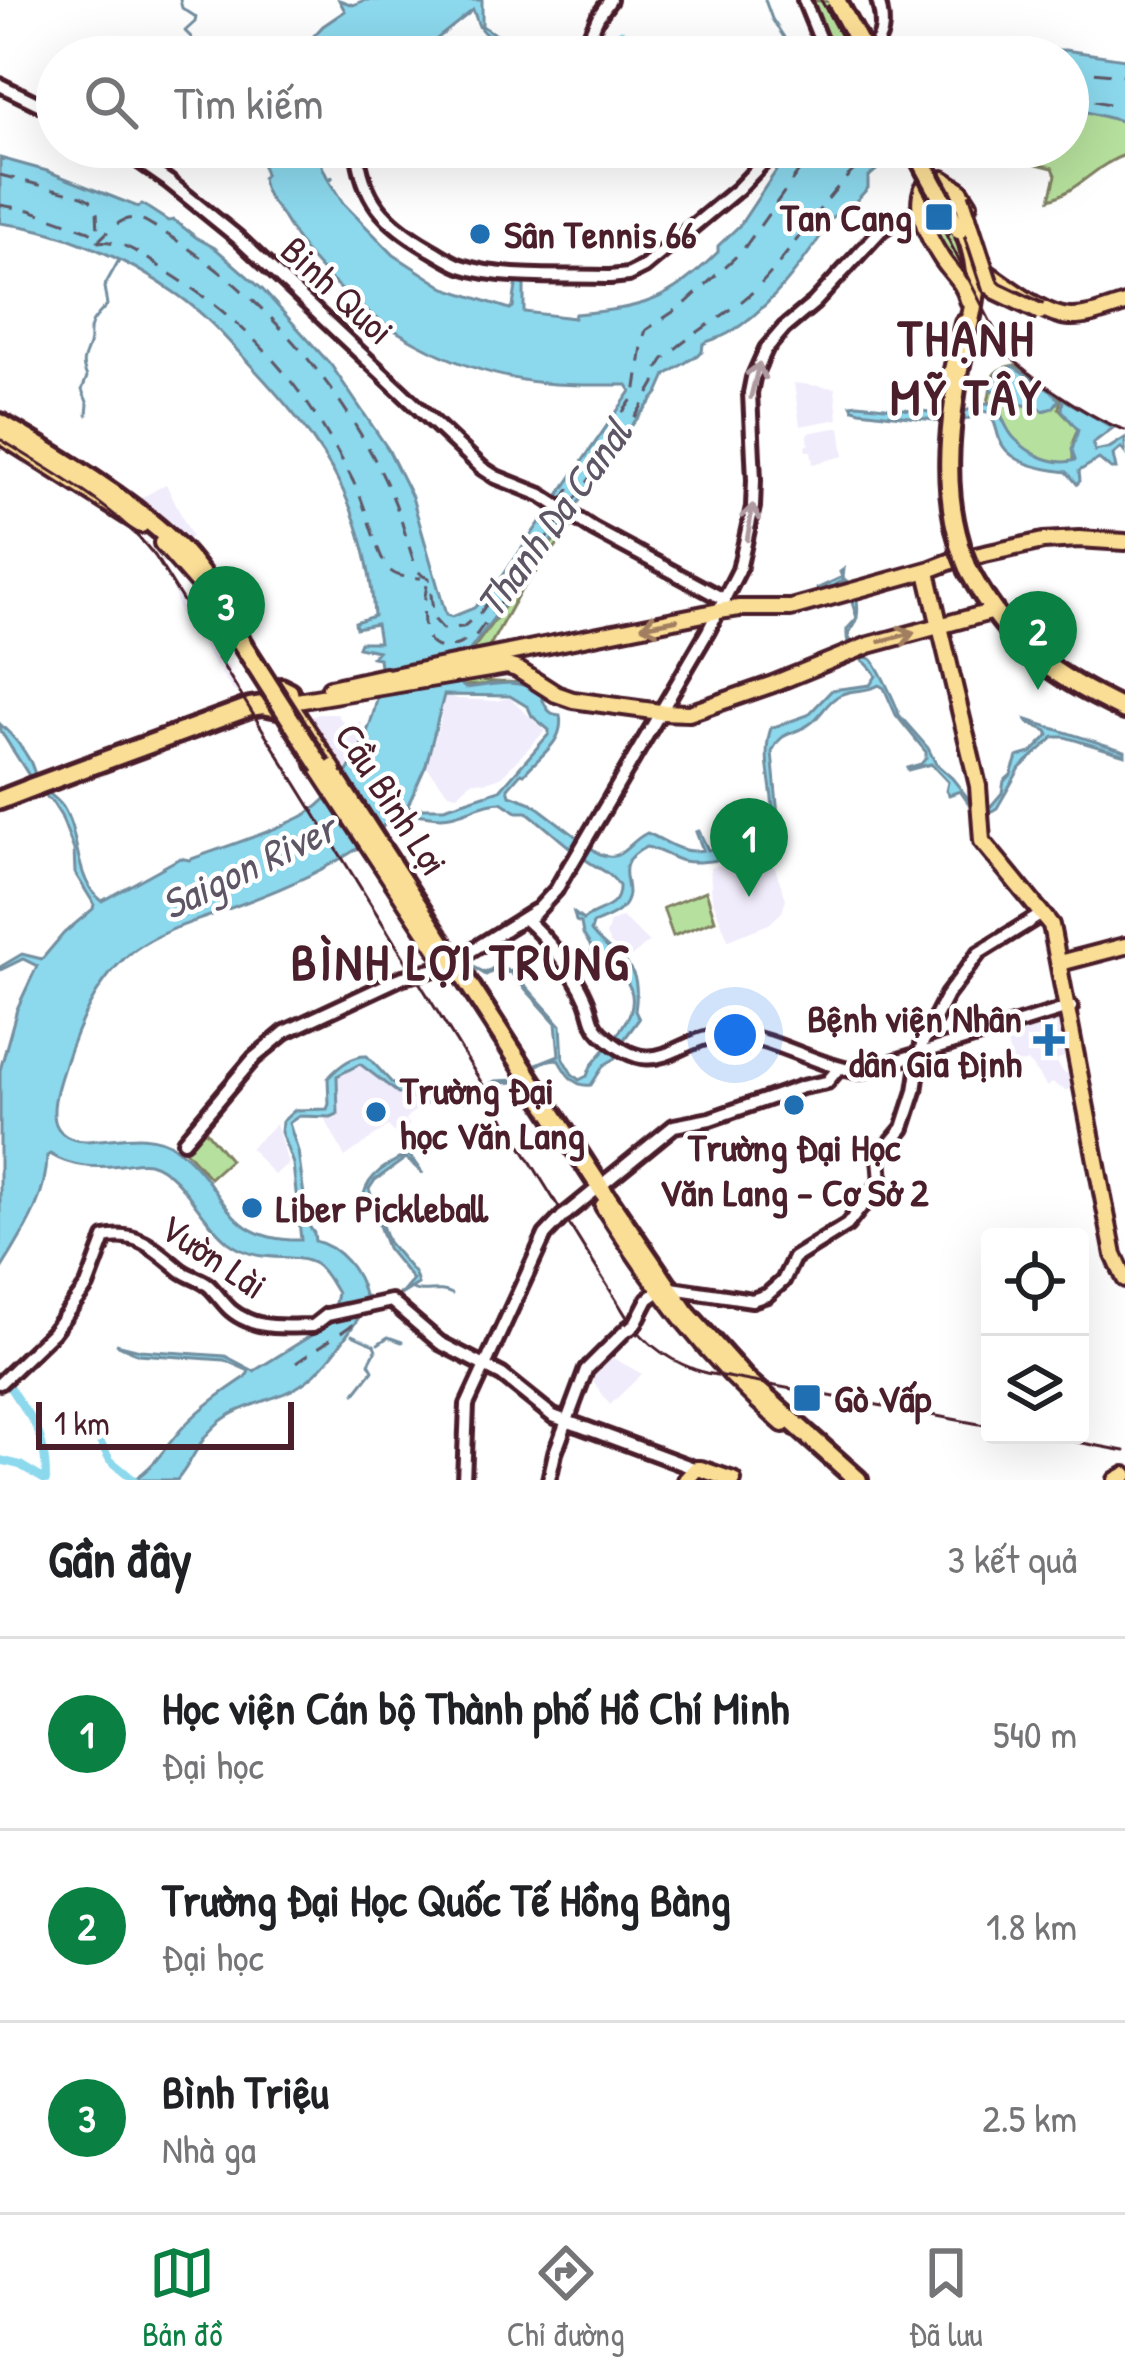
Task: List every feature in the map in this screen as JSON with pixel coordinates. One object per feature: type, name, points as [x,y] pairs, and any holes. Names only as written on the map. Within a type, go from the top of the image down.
[{"type":"highway","points":[[835,0],[854,36]]},
{"type":"highway","points":[[926,168],[973,270],[950,420],[964,560],[992,611],[1021,645],[1058,675],[1125,708]]},
{"type":"highway","points":[[0,426],[147,518],[198,570],[230,621]]},
{"type":"highway","points":[[0,426],[120,504],[158,535],[230,621]]},
{"type":"highway","name":"Cầu Bình Lợi","points":[[230,621],[453,964]]},
{"type":"highway","points":[[0,798],[278,700]]},
{"type":"highway","points":[[453,964],[473,987],[517,1062]]},
{"type":"highway","points":[[453,964],[711,1353],[855,1480]]},
{"type":"highway","points":[[532,1086],[580,1167],[599,1186],[641,1260],[719,1352],[855,1480]]},
{"type":"main road","points":[[590,36],[610,0]]},
{"type":"main road","points":[[805,0],[820,36]]},
{"type":"main road","points":[[880,0],[885,36]]},
{"type":"main road","points":[[0,85],[36,103]]},
{"type":"main road","name":"Binh Quoi","points":[[147,168],[223,225],[473,461],[494,476],[541,495],[727,607]]},
{"type":"main road","points":[[362,168],[384,218],[459,265],[494,272],[623,276],[644,267],[758,168]]},
{"type":"main road","points":[[184,1141],[256,1056],[285,1032],[399,980],[453,964],[529,917],[554,892],[727,607],[752,514],[750,393],[760,359],[772,339],[814,303],[881,230],[942,190],[957,190],[968,201],[973,270],[951,369],[950,420]]},
{"type":"main road","points":[[957,190],[990,286],[998,292],[1074,324],[1123,305]]},
{"type":"main road","points":[[919,209],[936,243],[973,270],[1007,281],[1043,311]]},
{"type":"main road","points":[[278,700],[727,607],[790,608],[929,570],[962,546],[1125,543]]},
{"type":"main road","points":[[962,546],[992,611],[1044,655],[1125,708]]},
{"type":"main road","points":[[929,570],[987,844],[1043,917],[1062,964],[1114,1255],[1125,1277]]},
{"type":"main road","points":[[497,658],[573,700],[689,712],[854,651],[992,611]]},
{"type":"main road","name":"Cầu Bình Lợi","points":[[230,621],[326,768]]},
{"type":"main road","points":[[520,650],[520,658],[536,681]]},
{"type":"main road","points":[[278,700],[287,685],[315,694]]},
{"type":"main road","points":[[278,700],[304,707],[315,694]]},
{"type":"main road","points":[[421,914],[453,964]]},
{"type":"main road","points":[[529,917],[587,1000],[593,1024],[616,1044],[650,1059],[730,1034],[860,1072],[922,1049],[1067,1011]]},
{"type":"main road","points":[[549,1480],[554,1453],[586,1371],[632,1326],[644,1300],[668,1287],[752,1300],[774,1291],[792,1262],[847,1226],[878,1187],[879,1156],[905,1123],[922,1049],[947,995],[979,952],[1043,917]]},
{"type":"main road","points":[[1062,964],[1125,947]]},
{"type":"main road","points":[[465,1480],[465,1411],[546,1236],[674,1126],[827,1082],[838,1069]]},
{"type":"main road","name":"Vườn Lài","points":[[0,1383],[52,1333],[87,1286],[106,1238],[129,1236],[208,1285],[225,1307],[250,1322],[313,1326],[326,1315],[392,1301],[441,1340],[487,1364]]},
{"type":"main road","points":[[711,1353],[821,1454]]},
{"type":"main road","points":[[487,1364],[554,1417],[694,1473],[723,1479]]},
{"type":"main road","points":[[1115,1480],[1125,1475]]},
{"type":"shaded area","points":[[794,383],[835,388],[838,419],[800,426]]},
{"type":"shaded area","points":[[840,427],[844,456],[813,464],[805,446],[809,445],[807,433]]},
{"type":"shaded area","points":[[166,484],[192,537],[180,543],[134,502]]},
{"type":"shaded area","points":[[169,575],[245,698],[232,690],[195,633],[183,625]]},
{"type":"shaded area","points":[[444,695],[495,701],[510,698],[545,731],[501,777],[473,781],[457,795],[448,793],[426,766]]},
{"type":"shaded area","points":[[337,714],[348,729],[360,721],[366,733],[346,771],[341,773],[304,719]]},
{"type":"shaded area","points":[[762,856],[775,868],[786,899],[782,912],[769,924],[728,940],[712,898],[710,868]]},
{"type":"shaded area","points":[[622,917],[649,942],[630,958],[606,935],[610,923]]},
{"type":"shaded area","points":[[1063,1016],[1073,1048],[1055,1060],[1068,1073],[1072,1085],[1067,1091],[1052,1083],[1047,1087],[1028,1061],[1013,1065],[1004,1034]]},
{"type":"shaded area","name":"Trường Đại học Văn Lang","points":[[359,1064],[421,1107],[408,1116],[410,1125],[397,1135],[388,1126],[345,1157],[324,1117],[335,1116],[338,1107],[336,1076]]},
{"type":"shaded area","points":[[276,1124],[288,1164],[274,1175],[250,1148]]},
{"type":"shaded area","points":[[606,1354],[642,1374],[610,1405],[593,1381],[599,1360]]},
{"type":"green space","points":[[807,0],[849,3],[852,36],[822,36]]},
{"type":"green space","points":[[1089,113],[1125,122],[1125,155],[1050,199],[1056,175],[1053,168],[1089,168]]},
{"type":"green space","points":[[953,191],[963,204],[956,231],[965,259],[959,265],[939,246],[928,217],[928,199]]},
{"type":"green space","points":[[1015,365],[1061,398],[1059,408],[1078,429],[1073,463],[1047,459],[1023,447],[1010,435],[998,407],[988,402],[995,373]]},
{"type":"green space","points":[[571,517],[577,520],[519,593],[473,676],[515,682],[464,686],[455,673]]},
{"type":"green space","points":[[706,891],[715,920],[673,936],[663,908]]},
{"type":"green space","points":[[201,1125],[230,1160],[210,1178],[182,1147]]},
{"type":"water","points":[[339,0],[353,5],[365,0],[482,0],[482,26],[499,36],[488,36],[480,28],[473,10],[440,36],[314,36],[345,11]]},
{"type":"water","points":[[1089,54],[1125,59],[1125,122],[1089,113]]},
{"type":"water","points":[[0,158],[138,207],[142,204],[174,220],[262,289],[331,365],[388,449],[412,497],[446,615],[474,608],[502,577],[631,391],[627,385],[510,378],[414,342],[357,303],[308,255],[267,195],[263,168],[323,168],[328,179],[333,177],[329,181],[343,203],[394,255],[445,288],[510,309],[520,276],[524,277],[524,312],[574,318],[575,314],[653,300],[684,282],[718,252],[778,168],[879,168],[868,177],[868,188],[846,212],[825,225],[795,271],[758,312],[703,344],[702,352],[666,375],[658,393],[458,666],[455,678],[465,688],[503,683],[531,687],[540,692],[549,710],[560,715],[555,741],[508,788],[510,795],[532,803],[606,856],[619,854],[647,833],[695,851],[703,850],[699,831],[708,850],[768,834],[773,812],[767,757],[771,728],[808,715],[832,690],[870,685],[876,676],[849,646],[847,629],[856,619],[849,638],[860,656],[874,662],[899,715],[971,802],[991,806],[1002,793],[1017,757],[1031,753],[1049,735],[1027,720],[1125,751],[1125,755],[1054,737],[1020,768],[997,808],[971,807],[960,791],[949,795],[948,782],[931,764],[908,770],[921,764],[926,752],[896,715],[884,688],[879,685],[835,698],[811,723],[784,736],[772,752],[780,837],[773,847],[693,862],[646,847],[628,862],[626,901],[615,914],[593,924],[591,931],[632,971],[639,1019],[616,1058],[604,1065],[591,1085],[575,1082],[558,1059],[552,1059],[521,1081],[496,1084],[465,1101],[424,1103],[398,1093],[360,1064],[337,1076],[338,1114],[299,1116],[289,1123],[315,1241],[340,1254],[353,1269],[364,1295],[378,1301],[402,1293],[413,1280],[387,1248],[364,1194],[380,1170],[409,1155],[423,1174],[406,1158],[369,1189],[388,1242],[418,1284],[389,1302],[366,1307],[328,1360],[299,1386],[215,1426],[177,1480],[133,1480],[192,1418],[249,1371],[224,1360],[138,1354],[116,1344],[225,1356],[254,1371],[331,1323],[337,1293],[315,1264],[256,1255],[234,1246],[161,1168],[142,1162],[84,1166],[50,1154],[38,1201],[0,1271],[0,1070],[17,1009],[37,966],[23,959],[0,967],[22,954],[42,959],[94,904],[75,873],[74,850],[61,816],[37,788],[0,724],[24,751],[40,784],[63,807],[82,870],[102,901],[180,858],[189,860],[260,835],[318,806],[348,770],[370,724],[380,678],[379,658],[372,657],[378,651],[358,647],[360,642],[379,642],[376,624],[356,628],[355,622],[374,616],[367,562],[351,509],[333,471],[298,419],[210,321],[158,282],[70,239],[0,223]],"holes":[[[444,695],[510,696],[528,707],[549,734],[500,790],[444,808],[411,808],[408,805],[426,765]],[[501,802],[527,812],[619,886],[616,900],[607,907],[583,920],[574,913],[592,948],[581,963],[593,958],[610,965],[624,977],[632,994],[628,1017],[587,1076],[579,1080],[572,1074],[563,1059],[561,1025],[512,971],[493,968],[485,973],[465,962],[486,975],[495,970],[511,973],[556,1023],[559,1055],[531,1066],[516,1080],[495,1081],[472,1094],[442,1099],[411,1093],[392,1083],[367,1056],[341,1066],[328,1078],[327,1109],[295,1110],[282,1122],[293,1164],[301,1240],[275,1238],[240,1222],[193,1163],[161,1140],[79,1141],[58,1128],[55,1098],[75,1035],[99,989],[133,951],[169,931],[318,871],[368,842],[393,815],[449,816]]]},
{"type":"water","points":[[1013,366],[1052,391],[1059,400],[1053,408],[1043,411],[1008,402],[991,390],[998,372]]},
{"type":"water","points":[[1063,399],[1113,428],[1093,443],[1095,451],[1125,438],[1125,453],[1121,448],[1113,455],[1116,469],[1099,459],[1079,471],[1077,484],[1067,472],[1027,464],[1004,447],[988,412],[945,423],[860,411],[851,405],[957,415],[984,403],[994,404],[1020,444],[1043,458],[1067,462],[1075,460],[1072,450],[1078,430],[1062,410]]},
{"type":"water","points":[[844,569],[843,578],[857,600],[857,617],[842,581],[816,589],[842,577]]},
{"type":"waterway","points":[[180,0],[182,8],[196,17],[185,31],[190,36]]},
{"type":"waterway","points":[[765,0],[783,36]]},
{"type":"waterway","points":[[87,415],[82,390],[90,330],[107,305],[104,287],[119,260]]},
{"type":"waterway","points":[[410,1288],[452,1294]]},
{"type":"waterway","points":[[352,1335],[376,1350],[369,1363],[373,1370],[355,1393]]},
{"type":"waterway","points":[[378,1344],[388,1337],[402,1342]]},
{"type":"waterway","points":[[7,1382],[37,1429],[46,1480]]},
{"type":"waterway","points":[[98,1438],[110,1460],[134,1480]]},
{"type":"waterway","points":[[0,1460],[45,1480]]},
{"type":"ferry route","points":[[1089,72],[1125,75]]},
{"type":"ferry route","points":[[1089,100],[1125,107]]},
{"type":"ferry route","points":[[561,501],[635,395],[646,330],[685,304],[742,251],[801,168]]},
{"type":"ferry route","points":[[427,585],[424,616],[429,640],[446,648],[477,634],[637,414],[663,360],[759,286],[857,168]]},
{"type":"ferry route","points":[[0,175],[90,200],[97,210],[98,234]]},
{"type":"ferry route","points":[[0,205],[30,210],[89,231],[97,242],[127,247],[232,319],[280,368],[321,424],[357,489],[387,567],[398,575],[421,578]]},
{"type":"ferry route","points":[[97,242],[125,220],[145,221],[222,273],[289,337],[319,372],[369,449],[394,501],[417,570],[429,578],[434,619],[443,629],[463,627],[481,612],[555,509]]},
{"type":"ferry route","points":[[296,1363],[355,1323]]},
{"type":"railway","points":[[821,0],[841,36]]},
{"type":"railway","points":[[912,168],[1006,352],[1062,397],[1125,430]]},
{"type":"railway","points":[[0,439],[102,505],[155,556],[644,1338],[683,1365],[706,1373],[981,1424]]},
{"type":"railway","points":[[1088,1444],[1125,1451]]},
{"type":"place","name":"Tan Cang","points":[[939,217]]},
{"type":"place","name":"Sân Tennis 66","points":[[480,234]]},
{"type":"place","name":"Bình Triệu","points":[[226,665]]},
{"type":"place","name":"Trường Đại Học Quốc Tế Hồng Bàng","points":[[1038,690]]},
{"type":"place","name":"Học viện Cán bộ Thành phố Hồ Chí Minh","points":[[749,897]]},
{"type":"place","name":"Bệnh viện Nhân dân Gia Định","points":[[1049,1040]]},
{"type":"place","name":"Trường Đại Học Văn Lang - Cơ Sở 2","points":[[794,1105]]},
{"type":"place","name":"Trường Đại học Văn Lang","points":[[376,1112]]},
{"type":"place","name":"Liber Pickleball","points":[[252,1208]]},
{"type":"place","name":"Gò Vấp","points":[[807,1398]]},
{"type":"district","name":"THẠNH MỸ TÂY","points":[[967,367]]},
{"type":"district","name":"BÌNH LỢI TRUNG","points":[[461,962]]},
{"type":"water label","name":"Thanh Da Canal","points":[[553,518]]},
{"type":"water label","name":"Saigon River","points":[[248,866]]}]
